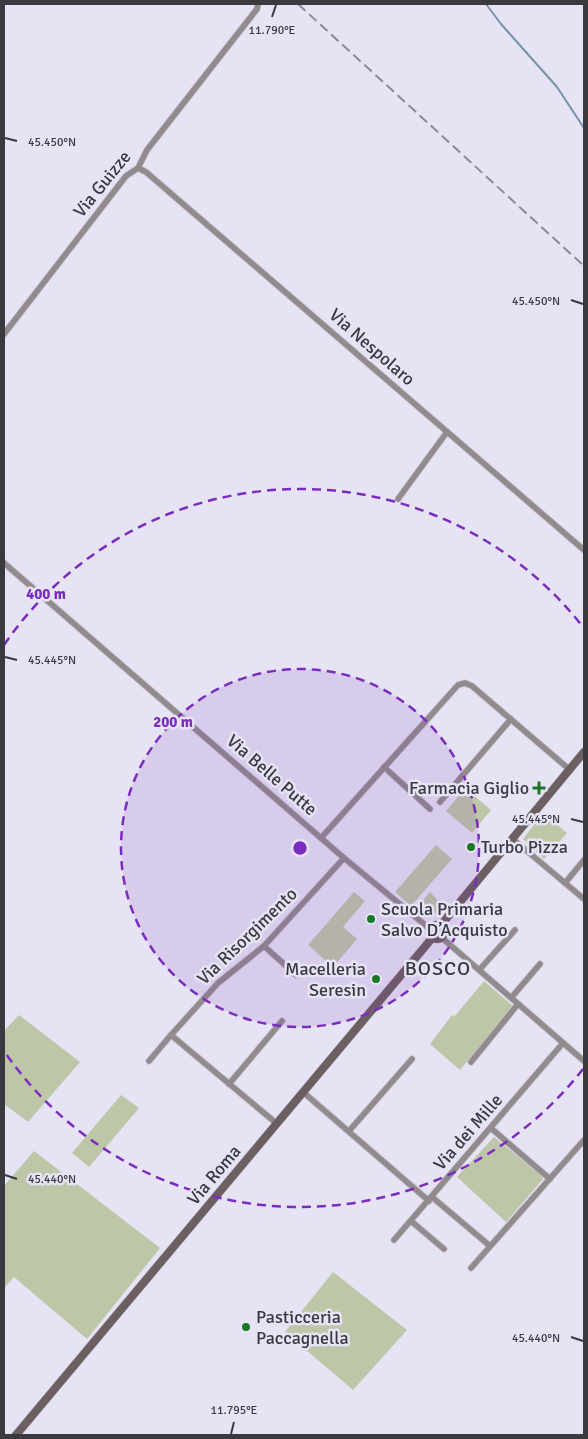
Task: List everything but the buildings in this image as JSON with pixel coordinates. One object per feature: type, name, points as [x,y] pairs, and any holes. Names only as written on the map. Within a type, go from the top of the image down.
[{"type":"street","name":"Via Guizze","points":[[4,334],[126,176],[138,168],[147,150],[257,9],[258,4]]},
{"type":"street","name":"Via Nespolaro","points":[[138,168],[146,172],[584,550]]},
{"type":"street","points":[[398,499],[447,432]]},
{"type":"street","name":"Via Belle Putte","points":[[4,563],[344,858],[435,935],[480,969],[584,1061]]},
{"type":"street","points":[[322,838],[458,685],[465,683],[472,686],[570,770]]},
{"type":"street","points":[[440,802],[511,719]]},
{"type":"street","points":[[440,926],[514,840],[584,752]]},
{"type":"street","points":[[384,767],[430,809]]},
{"type":"street","points":[[514,840],[584,899]]},
{"type":"street","name":"Via Risorgimento","points":[[149,1061],[218,983],[264,946],[344,858]]},
{"type":"street","points":[[565,883],[584,860]]},
{"type":"street","points":[[434,925],[440,926],[444,931],[435,935],[434,925]]},
{"type":"street","points":[[480,969],[514,930]]},
{"type":"street","name":"Via Roma","points":[[19,1434],[276,1123],[435,935]]},
{"type":"street","points":[[264,946],[296,975]]},
{"type":"street","points":[[511,998],[540,964]]},
{"type":"street","points":[[471,1062],[518,1004]]},
{"type":"street","points":[[229,1084],[282,1021]]},
{"type":"street","points":[[171,1035],[276,1123]]},
{"type":"street","name":"Via dei Mille","points":[[394,1240],[492,1129],[563,1043]]},
{"type":"street","points":[[349,1131],[412,1059]]},
{"type":"street","points":[[303,1092],[430,1199],[490,1246]]},
{"type":"street","points":[[492,1129],[550,1179]]},
{"type":"street","points":[[471,1268],[584,1140]]},
{"type":"street","points":[[411,1221],[444,1250]]},
{"type":"green space","points":[[465,788],[491,810],[472,833],[446,811]]},
{"type":"green space","points":[[543,813],[567,833],[544,859],[523,839]]},
{"type":"green space","points":[[436,845],[452,859],[411,906],[395,892]]},
{"type":"green space","points":[[354,892],[365,901],[343,927],[357,939],[333,967],[308,945]]},
{"type":"green space","points":[[430,892],[445,908],[431,914],[417,908]]},
{"type":"green space","points":[[484,981],[513,1006],[460,1070],[430,1044],[452,1015],[454,1017]]},
{"type":"green space","points":[[19,1015],[80,1062],[28,1122],[4,1104],[4,1031]]},
{"type":"green space","points":[[121,1095],[139,1108],[89,1167],[72,1153]]},
{"type":"green space","points":[[494,1137],[541,1175],[543,1179],[506,1222],[457,1177]]},
{"type":"green space","points":[[34,1151],[160,1248],[87,1339],[14,1277],[4,1288],[4,1186]]},
{"type":"green space","points":[[333,1272],[407,1330],[353,1390],[285,1332]]},
{"type":"waterway","points":[[486,4],[501,24],[557,87],[584,128]]},
{"type":"railway","points":[[298,4],[584,266]]},
{"type":"place","name":"Farmacia Giglio","points":[[539,788]]},
{"type":"place","name":"Turbo Pizza","points":[[471,847]]},
{"type":"place","name":"Scuola Primaria Salvo D’Acquisto","points":[[371,919]]},
{"type":"place","name":"Macelleria Seresin","points":[[376,979]]},
{"type":"place","name":"Pasticceria Paccagnella","points":[[246,1327]]},
{"type":"district","name":"BOSCO","points":[[438,968]]}]
